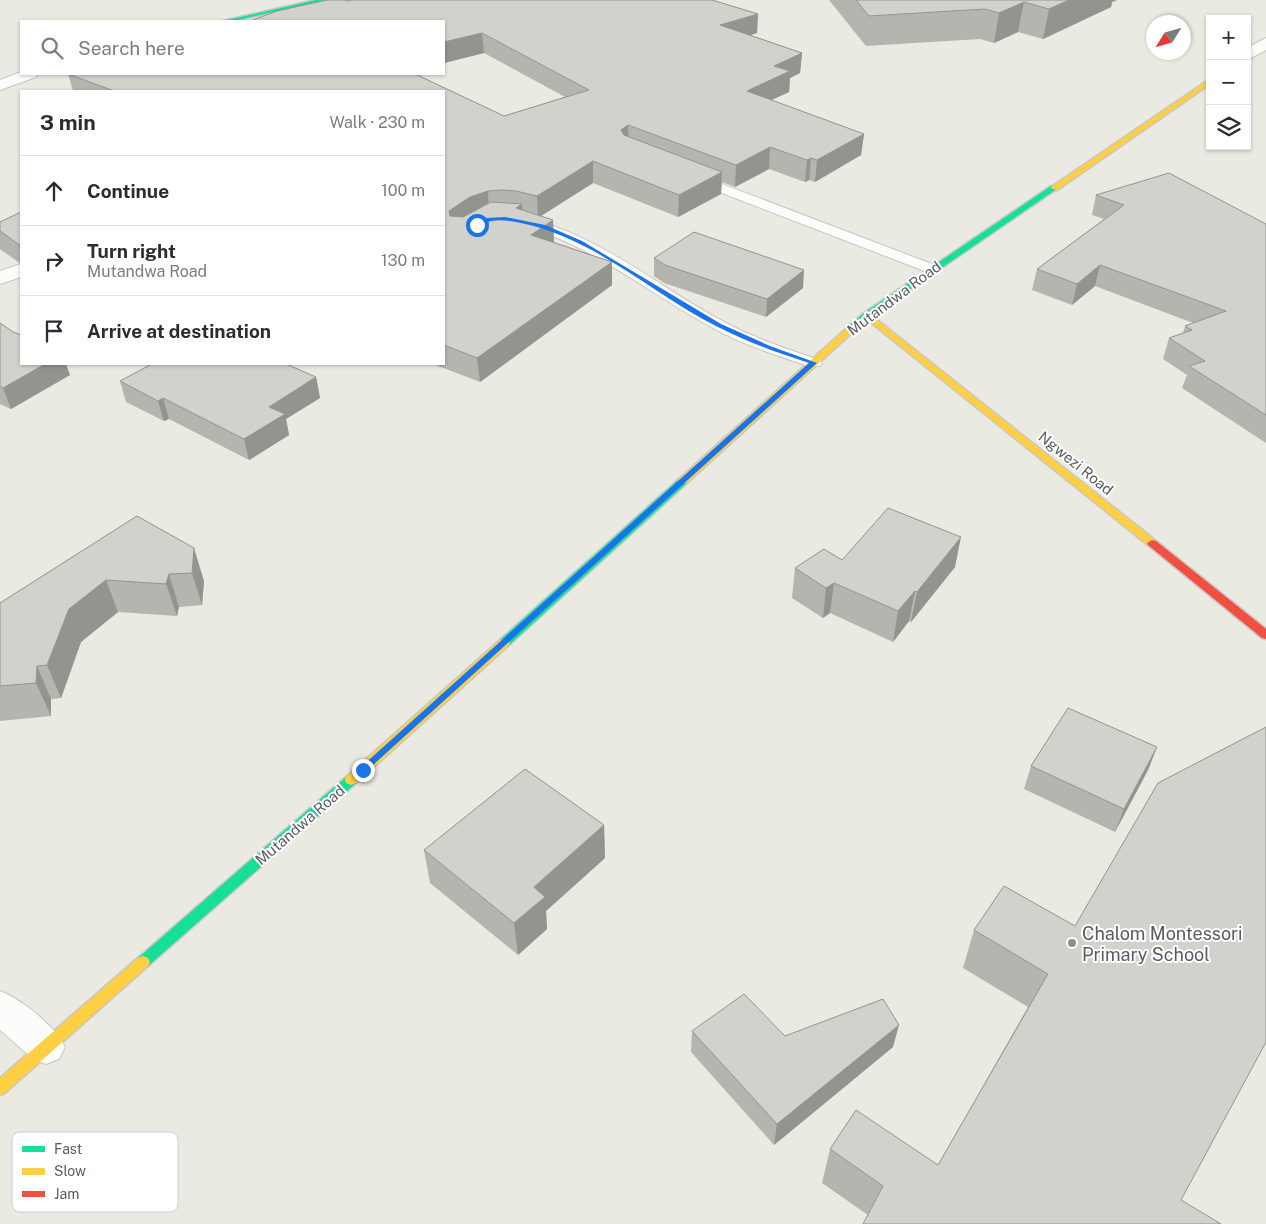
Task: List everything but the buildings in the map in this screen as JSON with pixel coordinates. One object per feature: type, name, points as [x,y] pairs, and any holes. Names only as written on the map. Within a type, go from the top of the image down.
[{"type":"street","points":[[231,20],[324,0]]},
{"type":"street","points":[[1251,52],[1266,43]]},
{"type":"street","points":[[0,84],[27,75]]},
{"type":"street","name":"Mutandwa Road","points":[[0,1088],[363,770],[866,315],[1206,84]]},
{"type":"street","points":[[0,278],[20,270]]},
{"type":"street","name":"Ngwezi Road","points":[[866,315],[1266,635]]},
{"type":"street","points":[[0,1007],[46,1047]]},
{"type":"lane","points":[[288,8],[300,17]]},
{"type":"lane","points":[[684,173],[932,269]]},
{"type":"lane","points":[[515,220],[543,226],[580,242],[719,325],[768,347],[814,363]]},
{"type":"traffic: fast","points":[[231,20],[324,0]]},
{"type":"traffic: fast","points":[[852,328],[867,315],[1054,188]]},
{"type":"traffic: fast","points":[[504,643],[683,481]]},
{"type":"traffic: fast","points":[[143,962],[351,780]]},
{"type":"traffic: slow","points":[[1054,188],[1206,84]]},
{"type":"traffic: slow","points":[[867,315],[1152,543]]},
{"type":"traffic: slow","points":[[683,481],[852,328]]},
{"type":"traffic: slow","points":[[351,780],[504,643]]},
{"type":"traffic: slow","points":[[0,1088],[143,962]]},
{"type":"traffic: jam","points":[[1152,543],[1266,635]]},
{"type":"place","name":"Chalom Montessori Primary School","points":[[1072,943]]},
{"type":"route","points":[[363,770],[814,363],[768,347],[719,325],[614,261],[580,242],[543,226],[505,218],[489,220],[477,225]]}]
